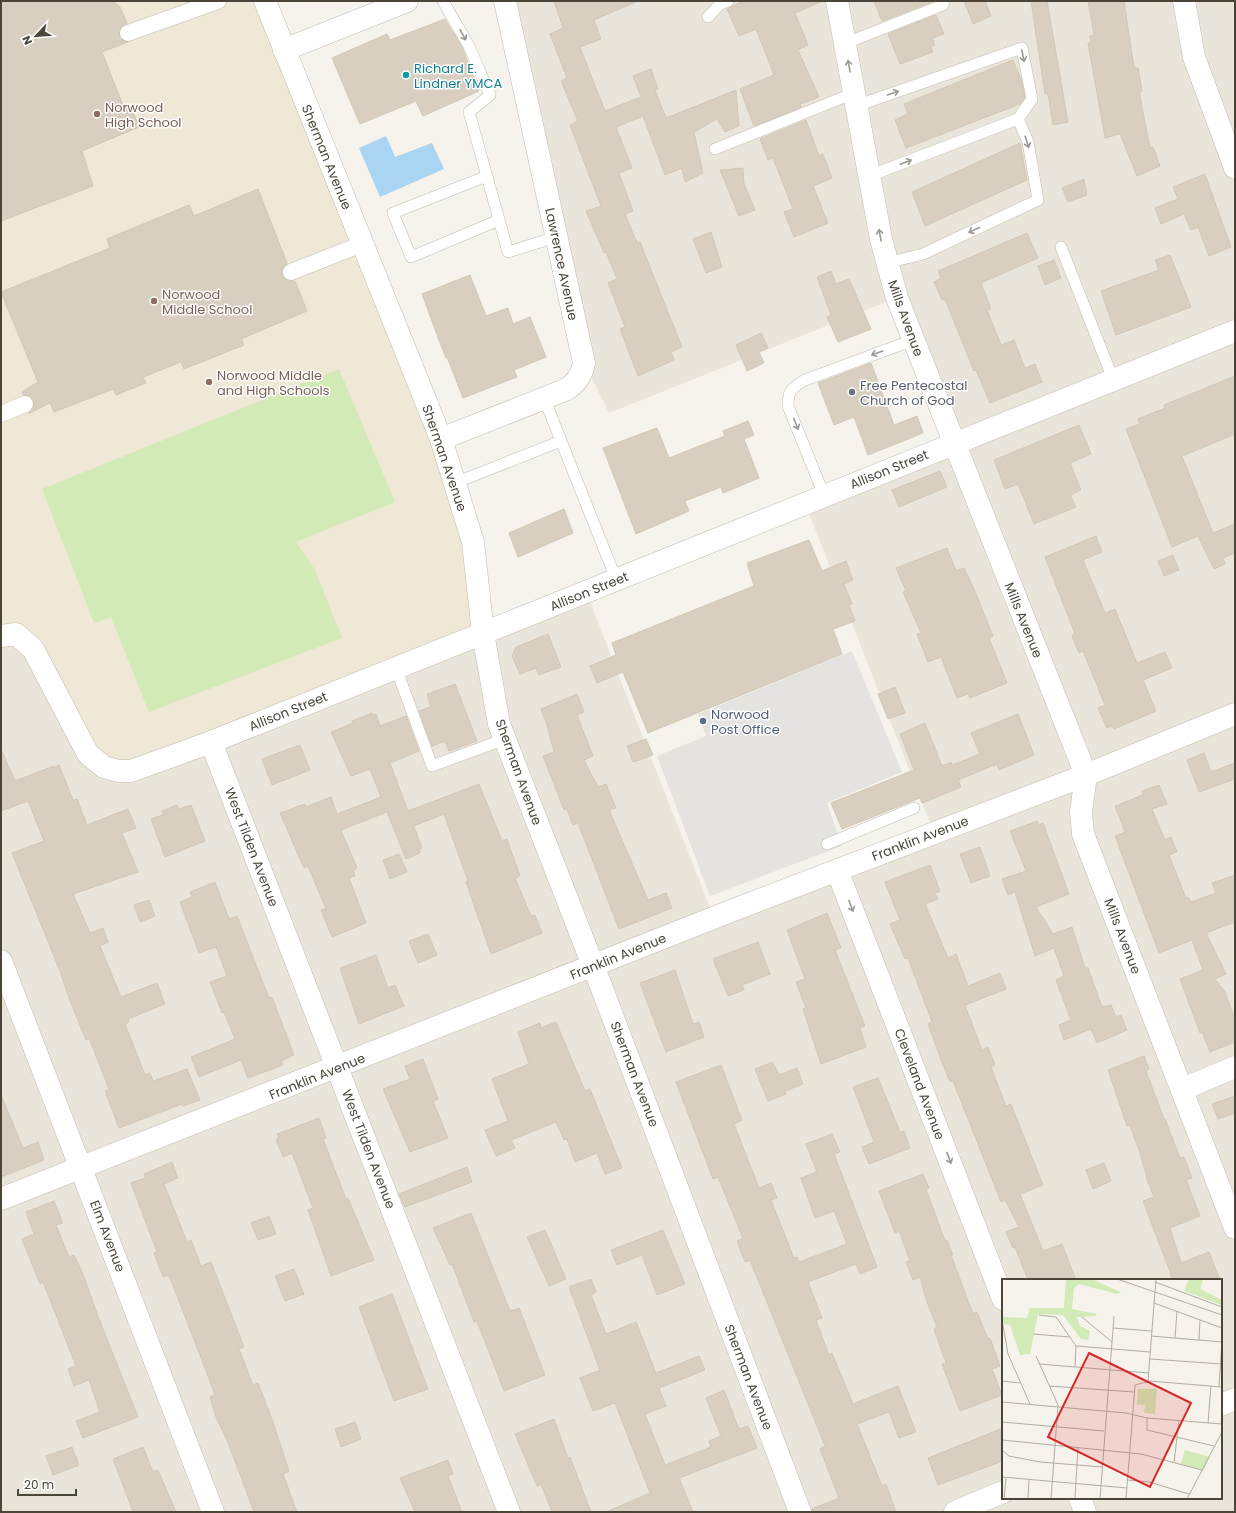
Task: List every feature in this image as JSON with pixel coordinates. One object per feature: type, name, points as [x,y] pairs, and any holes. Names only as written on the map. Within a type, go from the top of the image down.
[{"type":"street","points":[[128,33],[218,1]]},
{"type":"street","name":"Sherman Avenue","points":[[264,1],[441,439],[473,542],[483,633],[499,724],[593,965],[800,1512]]},
{"type":"street","points":[[284,50],[407,1]]},
{"type":"street","name":"Lawrence Avenue","points":[[441,439],[571,387],[580,376],[584,363],[504,1]]},
{"type":"street","name":"Mills Avenue","points":[[838,1],[881,239],[896,298],[1086,775],[1081,812],[1083,834],[1235,1228]]},
{"type":"street","points":[[1184,1],[1194,57],[1235,168]]},
{"type":"street","points":[[291,272],[362,244]]},
{"type":"street","name":"Allison Street","points":[[1,636],[16,634],[33,649],[88,754],[104,767],[118,772],[132,771],[211,742],[1235,331]]},
{"type":"street","points":[[1,414],[25,404]]},
{"type":"street","name":"Franklin Avenue","points":[[1,1199],[337,1068],[593,965],[1086,775],[1235,714]]},
{"type":"street","name":"West Tilden Avenue","points":[[211,742],[509,1512]]},
{"type":"street","name":"Cleveland Avenue","points":[[837,870],[1002,1295]]},
{"type":"street","name":"Elm Avenue","points":[[1,961],[82,1168],[213,1512]]},
{"type":"street","points":[[1182,1089],[1235,1067]]},
{"type":"street","points":[[1222,1404],[1235,1399]]},
{"type":"street","points":[[956,1512],[1002,1492]]},
{"type":"street","points":[[1080,1499],[1085,1512]]},
{"type":"lane","points":[[443,1],[469,46],[490,95],[469,112],[508,252],[556,237]]},
{"type":"lane","points":[[708,17],[720,4],[728,1]]},
{"type":"lane","points":[[846,43],[943,5],[944,1]]},
{"type":"lane","points":[[715,149],[855,99],[1022,48],[1032,99],[1018,120],[869,176]]},
{"type":"lane","points":[[887,262],[923,254],[1038,200],[1028,142],[1018,120]]},
{"type":"lane","points":[[487,176],[394,213],[411,257],[499,220]]},
{"type":"lane","points":[[1061,247],[1113,379]]},
{"type":"lane","points":[[824,496],[788,406],[788,396],[793,387],[805,380],[913,340]]},
{"type":"lane","points":[[544,398],[616,579]]},
{"type":"lane","points":[[455,483],[561,441]]},
{"type":"lane","points":[[396,668],[432,766],[505,739]]},
{"type":"lane","points":[[827,844],[914,808]]},
{"type":"shaded area","name":"Norwood Middle and High Schools","points":[[1,1],[264,1],[441,439],[483,633],[211,742],[104,767],[33,649],[1,636]]},
{"type":"shaded area","points":[[505,1],[1235,1],[1235,1512],[1,1512],[1,636],[16,634],[83,741],[586,592],[714,918],[934,833],[805,503],[954,443],[896,298],[609,413],[584,363]]},
{"type":"shaded area","points":[[852,651],[902,772],[827,803],[842,846],[710,896],[657,756],[706,736],[698,714]]},
{"type":"green space","points":[[339,369],[395,502],[296,542],[315,570],[342,638],[149,712],[111,617],[94,623],[42,489]]},
{"type":"water","points":[[386,136],[395,157],[432,143],[444,169],[380,197],[359,148]]},
{"type":"building","name":"Norwood High School","points":[[1,1],[113,1],[120,7],[127,23],[121,27],[119,37],[128,42],[102,52],[124,108],[130,105],[139,127],[82,151],[93,186],[1,221]]},
{"type":"building","points":[[554,1],[638,1],[594,20],[601,39],[580,47],[605,111],[641,97],[633,76],[651,69],[658,89],[655,90],[666,118],[736,90],[739,126],[725,132],[717,119],[694,132],[703,173],[685,182],[682,168],[665,175],[643,116],[616,127],[632,168],[619,173],[633,211],[625,214],[637,243],[640,242],[682,347],[671,352],[674,360],[638,376],[620,329],[625,327],[608,283],[617,279],[586,211],[601,206],[570,125],[578,121],[561,81],[567,78],[550,34],[563,28]]},
{"type":"building","points":[[743,1],[823,1],[795,13],[808,45],[798,50],[819,97],[800,104],[801,107],[754,126],[740,89],[774,75],[756,29],[739,36],[727,9]]},
{"type":"building","points":[[874,1],[931,1],[931,2],[882,21]]},
{"type":"building","points":[[964,1],[985,1],[991,16],[973,24]]},
{"type":"building","points":[[1031,1],[1047,1],[1068,122],[1053,125],[1048,94],[1045,94]]},
{"type":"building","points":[[1088,1],[1124,1],[1134,68],[1138,68],[1142,91],[1139,91],[1150,148],[1153,147],[1160,166],[1137,176],[1120,134],[1105,138],[1088,43],[1091,43],[1090,36],[1094,35]]},
{"type":"building","points":[[936,15],[944,34],[932,38],[935,45],[931,47],[933,52],[900,64],[888,34]]},
{"type":"building","name":"Richard E. Lindner YMCA","points":[[445,19],[462,47],[479,91],[423,116],[416,101],[360,124],[332,58],[387,34],[390,40]]},
{"type":"building","points":[[1013,60],[1021,79],[1025,97],[1020,104],[906,148],[895,120],[908,114],[904,104]]},
{"type":"building","points":[[806,120],[819,156],[823,154],[832,178],[813,186],[828,223],[794,237],[784,212],[793,209],[773,158],[768,160],[760,139]]},
{"type":"building","points":[[1020,143],[1027,180],[925,226],[912,192]]},
{"type":"building","points":[[743,168],[744,184],[755,210],[739,216],[720,170]]},
{"type":"building","points":[[1205,174],[1231,247],[1209,256],[1198,227],[1191,230],[1184,214],[1161,224],[1155,208],[1178,199],[1173,187]]},
{"type":"building","points":[[1084,179],[1087,195],[1068,202],[1062,188]]},
{"type":"building","name":"Norwood Middle School","points":[[258,189],[287,263],[282,270],[282,276],[289,281],[295,281],[307,311],[241,339],[244,345],[184,369],[181,362],[143,377],[146,383],[116,395],[113,389],[54,412],[50,403],[28,414],[33,409],[34,401],[30,396],[23,395],[22,392],[38,382],[1,292],[110,248],[107,239],[189,205],[194,216]]},
{"type":"building","points":[[711,232],[722,267],[706,273],[693,239]]},
{"type":"building","points":[[1027,233],[1038,258],[981,283],[991,309],[987,310],[1001,345],[1014,340],[1025,368],[1035,364],[1042,382],[990,403],[976,370],[974,371],[945,299],[942,300],[934,282],[941,278],[938,271]]},
{"type":"building","points":[[1170,255],[1191,307],[1116,335],[1101,291],[1159,270],[1155,260]]},
{"type":"building","points":[[1054,260],[1061,278],[1045,285],[1038,266]]},
{"type":"building","points":[[831,271],[836,284],[849,279],[871,329],[838,342],[827,317],[831,315],[817,277]]},
{"type":"building","points":[[470,275],[486,316],[508,308],[513,324],[530,317],[546,357],[514,370],[517,377],[463,398],[422,294]]},
{"type":"building","points":[[761,333],[768,348],[759,352],[764,363],[747,371],[736,345]]},
{"type":"building","points":[[871,363],[894,425],[917,416],[923,433],[868,455],[854,417],[834,425],[818,383]]},
{"type":"building","points":[[1235,376],[1235,434],[1182,456],[1213,533],[1235,524],[1235,553],[1223,558],[1225,564],[1214,569],[1198,536],[1172,547],[1126,429],[1140,424],[1138,419],[1165,408],[1164,405]]},
{"type":"building","points":[[748,421],[754,435],[744,439],[759,478],[723,493],[721,487],[685,501],[689,511],[636,534],[603,448],[657,428],[669,458],[725,436],[723,431]]},
{"type":"building","points":[[1079,425],[1091,454],[1070,463],[1081,490],[1070,495],[1076,507],[1034,524],[1018,484],[1005,489],[994,460]]},
{"type":"building","points":[[940,471],[947,487],[899,507],[892,490]]},
{"type":"building","points":[[564,509],[573,533],[518,557],[509,533]]},
{"type":"building","points":[[1096,536],[1102,552],[1083,560],[1105,613],[1115,609],[1137,663],[1165,652],[1172,668],[1143,680],[1156,711],[1114,729],[1112,726],[1107,728],[1098,708],[1105,705],[1083,651],[1079,653],[1072,636],[1075,634],[1045,557]]},
{"type":"building","points":[[809,540],[822,571],[846,561],[853,580],[844,584],[852,604],[849,605],[855,621],[833,629],[842,654],[648,733],[623,672],[597,683],[590,666],[616,655],[612,643],[754,586],[747,563]]},
{"type":"building","points":[[947,548],[956,571],[964,568],[974,589],[993,636],[989,638],[1007,683],[970,698],[968,694],[957,698],[941,657],[928,662],[917,634],[921,633],[903,592],[906,591],[896,568]]},
{"type":"building","points":[[1173,555],[1179,570],[1164,576],[1158,561]]},
{"type":"building","points":[[548,634],[561,667],[539,675],[536,668],[520,674],[512,656],[516,647]]},
{"type":"building","points":[[455,684],[477,741],[449,751],[445,741],[432,746],[419,711],[431,707],[427,694]]},
{"type":"building","points":[[895,687],[905,713],[888,719],[878,694]]},
{"type":"building","points":[[577,694],[584,712],[577,715],[593,756],[584,760],[598,787],[606,784],[616,808],[609,810],[648,900],[666,893],[672,908],[619,929],[578,823],[573,825],[567,809],[564,810],[543,756],[554,752],[541,709]]},
{"type":"building","points":[[372,713],[373,715],[376,714],[380,726],[406,716],[419,751],[390,763],[408,811],[479,784],[502,841],[507,839],[520,876],[515,878],[531,916],[535,915],[542,933],[491,954],[466,882],[468,881],[444,814],[414,826],[422,848],[419,849],[420,853],[406,859],[387,812],[341,830],[357,868],[353,870],[355,876],[349,878],[366,923],[332,937],[321,910],[326,909],[308,866],[304,868],[280,813],[305,804],[306,807],[331,797],[337,814],[381,797],[370,769],[351,776],[331,732]]},
{"type":"building","points":[[1018,714],[1034,755],[999,770],[997,764],[958,780],[961,787],[922,803],[920,798],[842,829],[831,803],[914,770],[900,734],[925,723],[942,766],[951,762],[952,765],[980,754],[971,733]]},
{"type":"building","points":[[646,739],[653,755],[633,762],[627,746]]},
{"type":"building","points":[[300,745],[310,770],[272,785],[262,759]]},
{"type":"building","points":[[1,749],[15,781],[54,766],[55,768],[59,765],[73,800],[77,799],[87,825],[128,809],[136,828],[122,833],[138,872],[73,894],[90,933],[103,928],[108,942],[100,946],[121,997],[157,983],[165,1004],[128,1019],[129,1022],[125,1024],[145,1075],[150,1073],[153,1081],[187,1069],[200,1100],[183,1106],[182,1104],[119,1128],[105,1091],[109,1089],[89,1038],[86,1040],[60,971],[12,853],[44,841],[28,801],[1,811]]},
{"type":"building","points":[[1204,753],[1211,772],[1235,763],[1235,779],[1199,792],[1187,760]]},
{"type":"building","points":[[1159,785],[1167,804],[1152,809],[1165,840],[1171,837],[1177,852],[1169,855],[1186,898],[1188,897],[1191,902],[1216,893],[1212,883],[1235,875],[1235,922],[1206,933],[1226,974],[1215,979],[1225,992],[1235,1019],[1235,1042],[1210,1052],[1202,1032],[1200,1033],[1180,979],[1203,970],[1192,940],[1159,953],[1115,836],[1125,832],[1115,806],[1143,795],[1142,791]]},
{"type":"building","points":[[177,805],[179,809],[191,805],[205,841],[165,857],[151,819],[163,815],[162,811]]},
{"type":"building","points":[[1037,821],[1038,825],[1043,823],[1069,894],[1036,907],[1053,934],[1072,927],[1085,968],[1088,968],[1102,1007],[1111,1005],[1116,1017],[1121,1015],[1127,1030],[1097,1043],[1091,1029],[1064,1040],[1059,1025],[1071,1020],[1056,980],[1064,976],[1054,948],[1035,956],[1015,892],[1008,895],[1002,879],[1026,871],[1010,831]]},
{"type":"building","points":[[980,847],[990,876],[971,883],[960,854]]},
{"type":"building","points":[[399,854],[407,872],[390,879],[383,860]]},
{"type":"building","points":[[930,865],[940,891],[935,893],[938,899],[925,904],[948,958],[956,954],[968,986],[1000,973],[1006,989],[965,1005],[982,1050],[988,1047],[995,1065],[991,1067],[1006,1106],[1011,1104],[1043,1185],[1020,1194],[1043,1251],[1062,1244],[1076,1279],[1028,1279],[1015,1247],[1013,1248],[1006,1232],[1019,1227],[1005,1200],[1001,1202],[953,1081],[950,1082],[943,1065],[928,1024],[932,1022],[908,958],[905,959],[890,924],[900,920],[885,882]]},
{"type":"building","points":[[215,882],[229,919],[237,916],[269,998],[272,997],[294,1055],[281,1061],[283,1065],[248,1078],[241,1060],[199,1077],[191,1057],[235,1039],[224,1012],[222,1013],[210,982],[227,976],[216,947],[199,953],[180,902],[192,897],[190,892]]},
{"type":"building","points":[[149,900],[155,916],[140,922],[134,905]]},
{"type":"building","points":[[827,913],[841,948],[835,950],[865,1026],[860,1028],[866,1047],[821,1064],[803,1009],[806,1008],[796,982],[805,979],[787,930]]},
{"type":"building","points":[[428,934],[437,955],[418,963],[409,941]]},
{"type":"building","points":[[758,942],[770,974],[742,985],[744,990],[728,996],[713,959]]},
{"type":"building","points":[[376,955],[388,988],[395,985],[404,1006],[359,1024],[340,968]]},
{"type":"building","points":[[675,970],[693,1024],[699,1022],[704,1037],[666,1052],[640,983]]},
{"type":"building","points":[[556,1022],[585,1091],[590,1089],[622,1168],[605,1174],[597,1153],[575,1162],[567,1139],[564,1140],[556,1122],[511,1140],[515,1148],[496,1156],[485,1130],[508,1121],[492,1079],[529,1064],[518,1032],[540,1023],[541,1028]]},
{"type":"building","points":[[1144,1056],[1149,1069],[1146,1071],[1164,1119],[1180,1158],[1184,1157],[1192,1178],[1186,1180],[1200,1216],[1170,1228],[1181,1263],[1209,1252],[1220,1279],[1173,1279],[1143,1201],[1154,1197],[1146,1177],[1139,1150],[1130,1126],[1127,1126],[1108,1070]]},
{"type":"building","points":[[423,1059],[438,1099],[433,1101],[448,1138],[410,1152],[383,1089],[410,1079],[405,1066]]},
{"type":"building","points":[[773,1062],[779,1075],[797,1068],[803,1084],[785,1091],[786,1094],[768,1101],[755,1069]]},
{"type":"building","points":[[721,1065],[742,1120],[734,1124],[759,1188],[771,1183],[777,1198],[771,1200],[794,1258],[797,1257],[799,1262],[847,1244],[834,1211],[815,1218],[801,1178],[817,1172],[806,1144],[832,1134],[840,1152],[834,1154],[877,1267],[860,1274],[856,1264],[808,1282],[822,1318],[816,1320],[829,1355],[832,1353],[853,1404],[898,1386],[916,1432],[899,1438],[889,1412],[857,1424],[882,1486],[886,1484],[896,1512],[812,1512],[812,1509],[839,1498],[820,1449],[825,1446],[750,1260],[745,1262],[737,1241],[743,1238],[718,1177],[713,1179],[676,1082]]},
{"type":"building","points":[[878,1078],[900,1132],[904,1131],[910,1148],[869,1164],[862,1147],[874,1142],[853,1087]]},
{"type":"building","points":[[1,1095],[23,1148],[38,1142],[44,1160],[1,1177]]},
{"type":"building","points":[[1235,1096],[1235,1113],[1218,1119],[1212,1104]]},
{"type":"building","points":[[319,1118],[326,1138],[323,1139],[346,1199],[348,1198],[374,1260],[331,1276],[308,1210],[313,1208],[292,1153],[283,1157],[276,1139],[279,1138],[277,1134]]},
{"type":"building","points":[[172,1162],[178,1178],[164,1184],[187,1242],[191,1240],[201,1266],[211,1262],[244,1347],[239,1349],[253,1385],[258,1383],[273,1422],[289,1471],[283,1474],[297,1512],[254,1512],[227,1440],[216,1417],[210,1397],[215,1395],[208,1376],[169,1275],[163,1277],[154,1253],[157,1252],[131,1183],[145,1178],[144,1174]]},
{"type":"building","points":[[1104,1163],[1111,1181],[1093,1189],[1086,1170]]},
{"type":"building","points":[[467,1167],[472,1182],[405,1207],[399,1194]]},
{"type":"building","points":[[923,1174],[929,1188],[926,1189],[945,1241],[947,1240],[953,1255],[951,1255],[973,1314],[977,1312],[988,1339],[990,1338],[1000,1366],[992,1369],[1002,1395],[960,1411],[942,1364],[946,1363],[934,1329],[937,1327],[927,1302],[920,1277],[913,1280],[906,1262],[910,1261],[899,1231],[895,1233],[879,1191]]},
{"type":"building","points":[[54,1201],[63,1223],[56,1225],[69,1257],[74,1255],[83,1274],[99,1319],[138,1417],[83,1438],[76,1421],[100,1412],[89,1380],[74,1386],[68,1369],[76,1366],[43,1282],[40,1284],[22,1239],[34,1234],[26,1212]]},
{"type":"building","points":[[471,1213],[510,1311],[519,1308],[545,1375],[504,1391],[477,1321],[474,1322],[452,1264],[450,1265],[433,1228]]},
{"type":"building","points":[[269,1216],[276,1234],[258,1240],[251,1223]]},
{"type":"building","points":[[545,1230],[566,1279],[549,1286],[527,1237]]},
{"type":"building","points":[[663,1230],[685,1284],[657,1295],[642,1255],[617,1265],[611,1250]]},
{"type":"building","points":[[294,1269],[304,1294],[285,1301],[275,1276]]},
{"type":"building","points":[[591,1279],[596,1292],[591,1295],[606,1334],[636,1322],[656,1373],[699,1356],[705,1370],[659,1388],[666,1406],[645,1414],[665,1465],[711,1447],[709,1441],[721,1436],[706,1398],[724,1390],[739,1429],[748,1426],[757,1448],[679,1478],[693,1512],[606,1512],[650,1493],[615,1403],[593,1411],[580,1378],[600,1370],[569,1287]]},
{"type":"building","points":[[392,1294],[428,1389],[394,1401],[359,1307]]},
{"type":"building","points":[[554,1419],[568,1458],[570,1457],[591,1512],[552,1512],[541,1484],[537,1486],[515,1434]]},
{"type":"building","points":[[355,1422],[361,1439],[341,1447],[335,1429]]},
{"type":"building","points":[[1002,1428],[1002,1461],[938,1485],[928,1458]]},
{"type":"building","points":[[72,1447],[79,1465],[53,1475],[46,1456]]},
{"type":"building","points":[[143,1447],[153,1472],[158,1470],[176,1512],[133,1512],[113,1459]]},
{"type":"building","points":[[448,1460],[453,1474],[448,1476],[462,1512],[415,1512],[400,1478]]},
{"type":"place","name":"Richard E. Lindner YMCA","points":[[406,75]]},
{"type":"place","name":"Norwood High School","points":[[97,114]]},
{"type":"place","name":"Norwood Middle School","points":[[154,301]]},
{"type":"place","name":"Norwood Middle and High Schools","points":[[209,382]]},
{"type":"place","name":"Free Pentecostal Church of God","points":[[852,392]]},
{"type":"place","name":"Norwood Post Office","points":[[703,721]]}]
